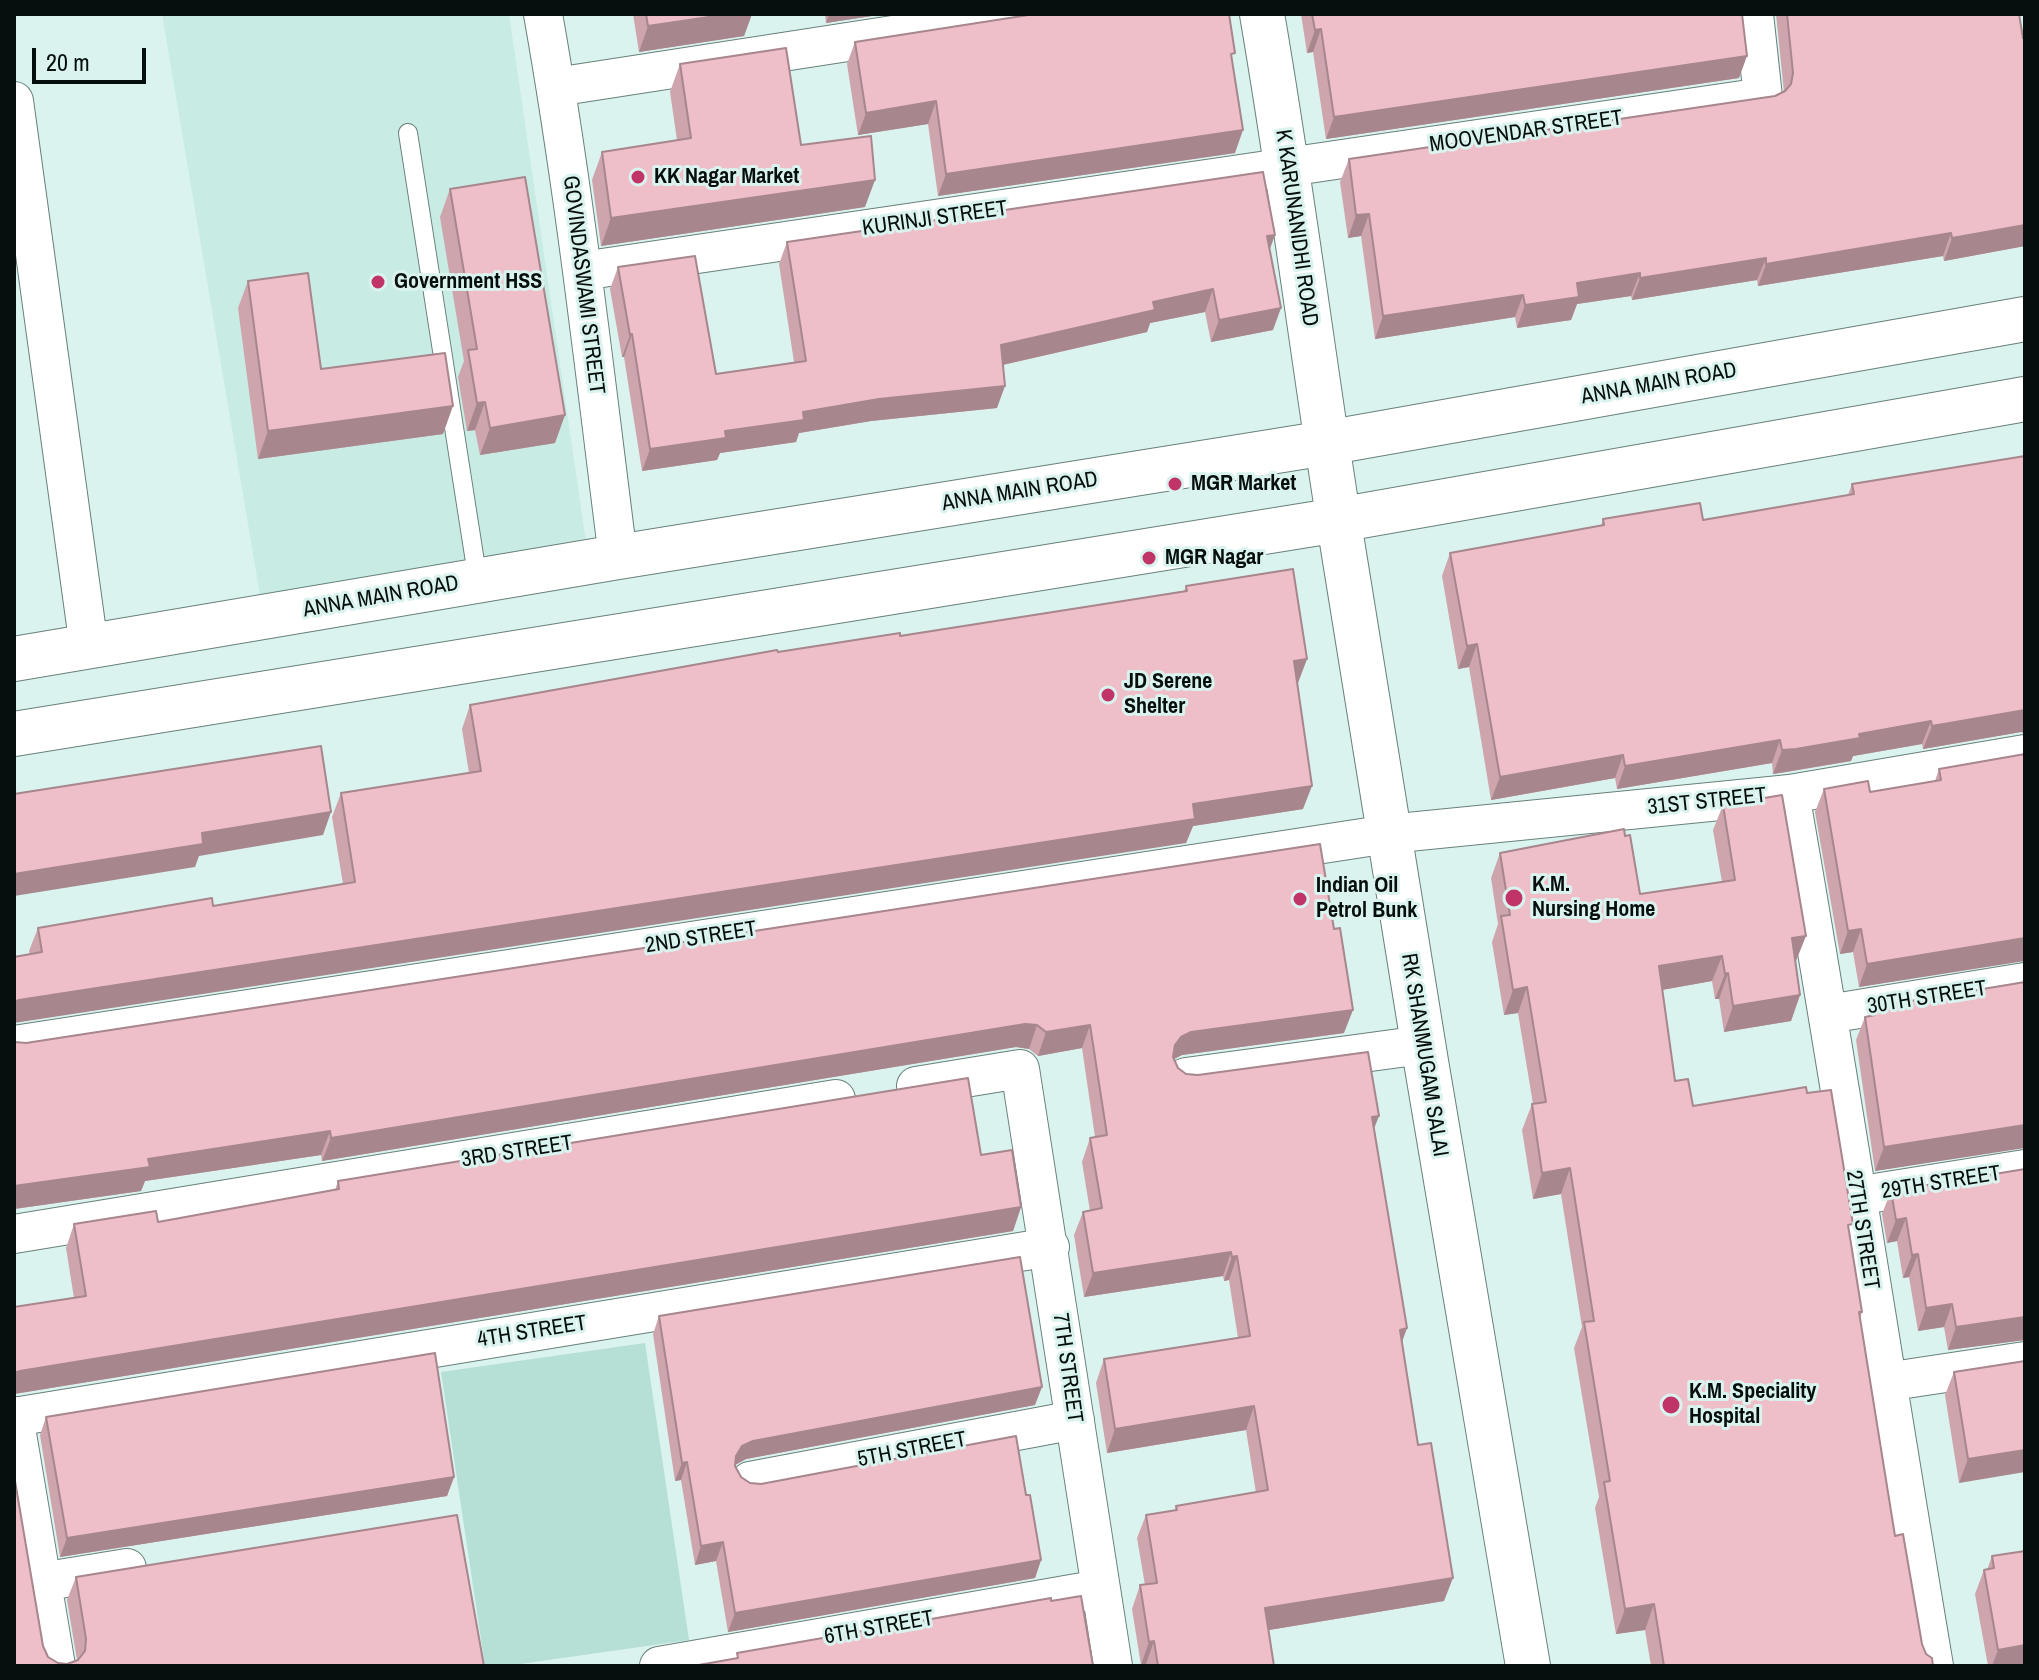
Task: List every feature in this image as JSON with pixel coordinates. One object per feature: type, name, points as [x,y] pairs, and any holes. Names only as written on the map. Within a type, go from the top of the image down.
[{"type":"main road","name":"K KARUNANIDHI ROAD","points":[[1262,14],[1289,166],[1326,443]]},
{"type":"main road","name":"ANNA MAIN ROAD","points":[[14,659],[618,557],[1326,443],[2025,319]]},
{"type":"main road","points":[[14,734],[1338,520],[2025,399]]},
{"type":"main road","name":"RK SHANMUGAM SALAI","points":[[1326,443],[1422,1045],[1528,1666]]},
{"type":"street","name":"GOVINDASWAMI STREET","points":[[543,14],[582,271],[618,557]]},
{"type":"street","points":[[556,87],[1029,14]]},
{"type":"street","name":"MOOVENDAR STREET","points":[[1289,166],[1763,97],[1754,14]]},
{"type":"street","points":[[14,101],[89,647]]},
{"type":"street","name":"KURINJI STREET","points":[[582,271],[1289,166]]},
{"type":"street","name":"31ST STREET","points":[[1388,834],[1790,794],[2025,754]]},
{"type":"street","name":"27TH STREET","points":[[1790,794],[1934,1666]]},
{"type":"street","name":"2ND STREET","points":[[14,1045],[1388,834]]},
{"type":"street","name":"30TH STREET","points":[[1828,1014],[2025,982]]},
{"type":"street","points":[[1186,1077],[1422,1045]]},
{"type":"street","name":"3RD STREET","points":[[14,1234],[1020,1069]]},
{"type":"street","name":"7TH STREET","points":[[1020,1069],[1113,1666]]},
{"type":"street","name":"29TH STREET","points":[[1856,1196],[2025,1169]]},
{"type":"street","name":"4TH STREET","points":[[14,1416],[1050,1247]]},
{"type":"street","points":[[1886,1382],[2025,1361]]},
{"type":"street","points":[[14,1416],[56,1666]]},
{"type":"street","name":"5TH STREET","points":[[750,1481],[1075,1420]]},
{"type":"street","points":[[41,1582],[165,1562]]},
{"type":"street","name":"6TH STREET","points":[[659,1666],[1100,1589]]},
{"type":"lane","points":[[408,133],[478,581]]},
{"type":"shaded area","name":"Government HSS","points":[[162,14],[509,14],[587,549],[261,601]]},
{"type":"shaded area","points":[[645,1343],[689,1640],[506,1666],[485,1666],[441,1372]]},
{"type":"building","points":[[646,14],[729,14],[648,26]]},
{"type":"building","points":[[1035,14],[1229,14],[1235,53],[1231,54],[1243,130],[946,174],[936,101],[866,113],[855,42]]},
{"type":"building","points":[[1312,14],[1742,14],[1747,56],[1334,117],[1321,29],[1315,30]]},
{"type":"building","points":[[1787,14],[2019,14],[2025,38],[2025,225],[1952,238],[1951,233],[1766,264],[1766,258],[1640,278],[1640,273],[1577,283],[1579,297],[1525,305],[1523,295],[1383,316],[1369,214],[1356,215],[1349,159],[1775,96],[1791,84],[1793,73]]},
{"type":"building","points":[[786,48],[801,145],[871,136],[875,180],[611,218],[602,152],[691,138],[680,64]]},
{"type":"building","points":[[1263,172],[1275,235],[1267,236],[1281,308],[1219,320],[1213,289],[1153,302],[1155,310],[1001,345],[1005,386],[879,399],[803,412],[804,420],[725,431],[726,438],[650,449],[618,267],[695,256],[716,374],[806,361],[787,242]]},
{"type":"building","points":[[525,177],[565,415],[490,428],[485,402],[477,403],[468,350],[477,349],[450,189]]},
{"type":"building","points":[[308,273],[321,369],[445,353],[453,406],[268,431],[248,281]]},
{"type":"building","points":[[2025,456],[2025,710],[1932,726],[1931,721],[1796,749],[1782,750],[1780,740],[1625,766],[1623,755],[1500,777],[1477,644],[1467,646],[1450,553],[1604,525],[1603,519],[1700,503],[1703,520],[1854,494],[1852,484]]},
{"type":"building","points":[[1293,569],[1307,659],[1294,661],[1312,786],[1193,804],[1195,819],[14,1002],[14,957],[42,952],[38,928],[212,898],[213,906],[355,882],[341,793],[481,771],[470,705],[777,650],[900,633],[900,636],[1187,591],[1186,586]]},
{"type":"building","points":[[321,746],[331,812],[202,833],[203,844],[14,874],[14,794]]},
{"type":"building","points":[[2025,754],[2025,938],[1867,964],[1861,929],[1848,931],[1824,789],[1868,781],[1870,792],[1941,780],[1939,769]]},
{"type":"building","points":[[1782,795],[1806,936],[1792,938],[1800,995],[1733,1006],[1722,956],[1659,966],[1675,1081],[1688,1079],[1693,1106],[1806,1087],[1807,1093],[1831,1090],[1853,1224],[1848,1225],[1862,1312],[1859,1312],[1895,1536],[1903,1534],[1922,1644],[1926,1654],[1932,1658],[1933,1666],[1664,1666],[1654,1604],[1625,1609],[1604,1482],[1610,1481],[1584,1322],[1594,1321],[1570,1168],[1542,1173],[1532,1104],[1546,1102],[1527,987],[1513,990],[1501,916],[1510,915],[1500,853],[1624,829],[1625,836],[1630,835],[1640,894],[1735,880],[1723,805]]},
{"type":"building","points":[[1320,844],[1334,929],[1340,928],[1353,1010],[1191,1032],[1181,1037],[1175,1045],[1173,1057],[1178,1068],[1186,1074],[1198,1075],[1368,1052],[1379,1116],[1372,1117],[1407,1328],[1400,1330],[1418,1445],[1431,1443],[1453,1578],[1265,1608],[1274,1666],[1158,1666],[1154,1641],[1149,1642],[1140,1585],[1157,1583],[1146,1515],[1177,1510],[1176,1506],[1268,1490],[1254,1406],[1115,1429],[1104,1359],[1250,1336],[1237,1256],[1232,1257],[1231,1252],[1093,1273],[1083,1212],[1102,1208],[1090,1138],[1107,1135],[1090,1025],[1046,1032],[1037,1025],[1025,1024],[331,1138],[330,1131],[148,1159],[150,1167],[14,1186],[14,1042],[26,1043]]},
{"type":"building","points":[[2025,982],[2025,1125],[1884,1147],[1865,1017],[1875,1015],[1874,1007]]},
{"type":"building","points":[[968,1078],[981,1155],[1012,1150],[1021,1207],[14,1373],[14,1307],[86,1296],[74,1224],[156,1211],[158,1222],[339,1189],[338,1181]]},
{"type":"building","points":[[2025,1169],[2025,1317],[1956,1327],[1952,1304],[1926,1308],[1918,1254],[1912,1255],[1906,1218],[1896,1220],[1891,1191]]},
{"type":"building","points":[[1020,1257],[1042,1387],[753,1441],[742,1446],[735,1466],[741,1477],[750,1483],[761,1484],[1016,1436],[1041,1560],[735,1613],[723,1542],[701,1546],[687,1462],[682,1463],[659,1316]]},
{"type":"building","points":[[435,1353],[454,1477],[67,1538],[46,1417]]},
{"type":"building","points":[[2025,1361],[2025,1450],[1968,1459],[1954,1372]]},
{"type":"building","points":[[14,1475],[43,1646],[48,1657],[58,1663],[78,1660],[85,1651],[86,1639],[76,1577],[457,1515],[484,1666],[14,1666]]},
{"type":"building","points":[[2025,1551],[2025,1645],[1998,1650],[1984,1570],[1994,1568],[1992,1556]]},
{"type":"building","points":[[1081,1596],[1093,1666],[693,1666],[738,1658],[737,1653],[1051,1598],[1051,1601]]},
{"type":"place","name":"KK Nagar Market","points":[[638,177]]},
{"type":"place","name":"Government HSS","points":[[378,282]]},
{"type":"place","name":"MGR Market","points":[[1175,484]]},
{"type":"place","name":"MGR Nagar","points":[[1149,558]]},
{"type":"place","name":"JD Serene Shelter","points":[[1108,695]]},
{"type":"place","name":"K.M. Nursing Home","points":[[1514,898]]},
{"type":"place","name":"Indian Oil Petrol Bunk","points":[[1300,899]]},
{"type":"place","name":"K.M. Speciality Hospital","points":[[1671,1405]]}]
